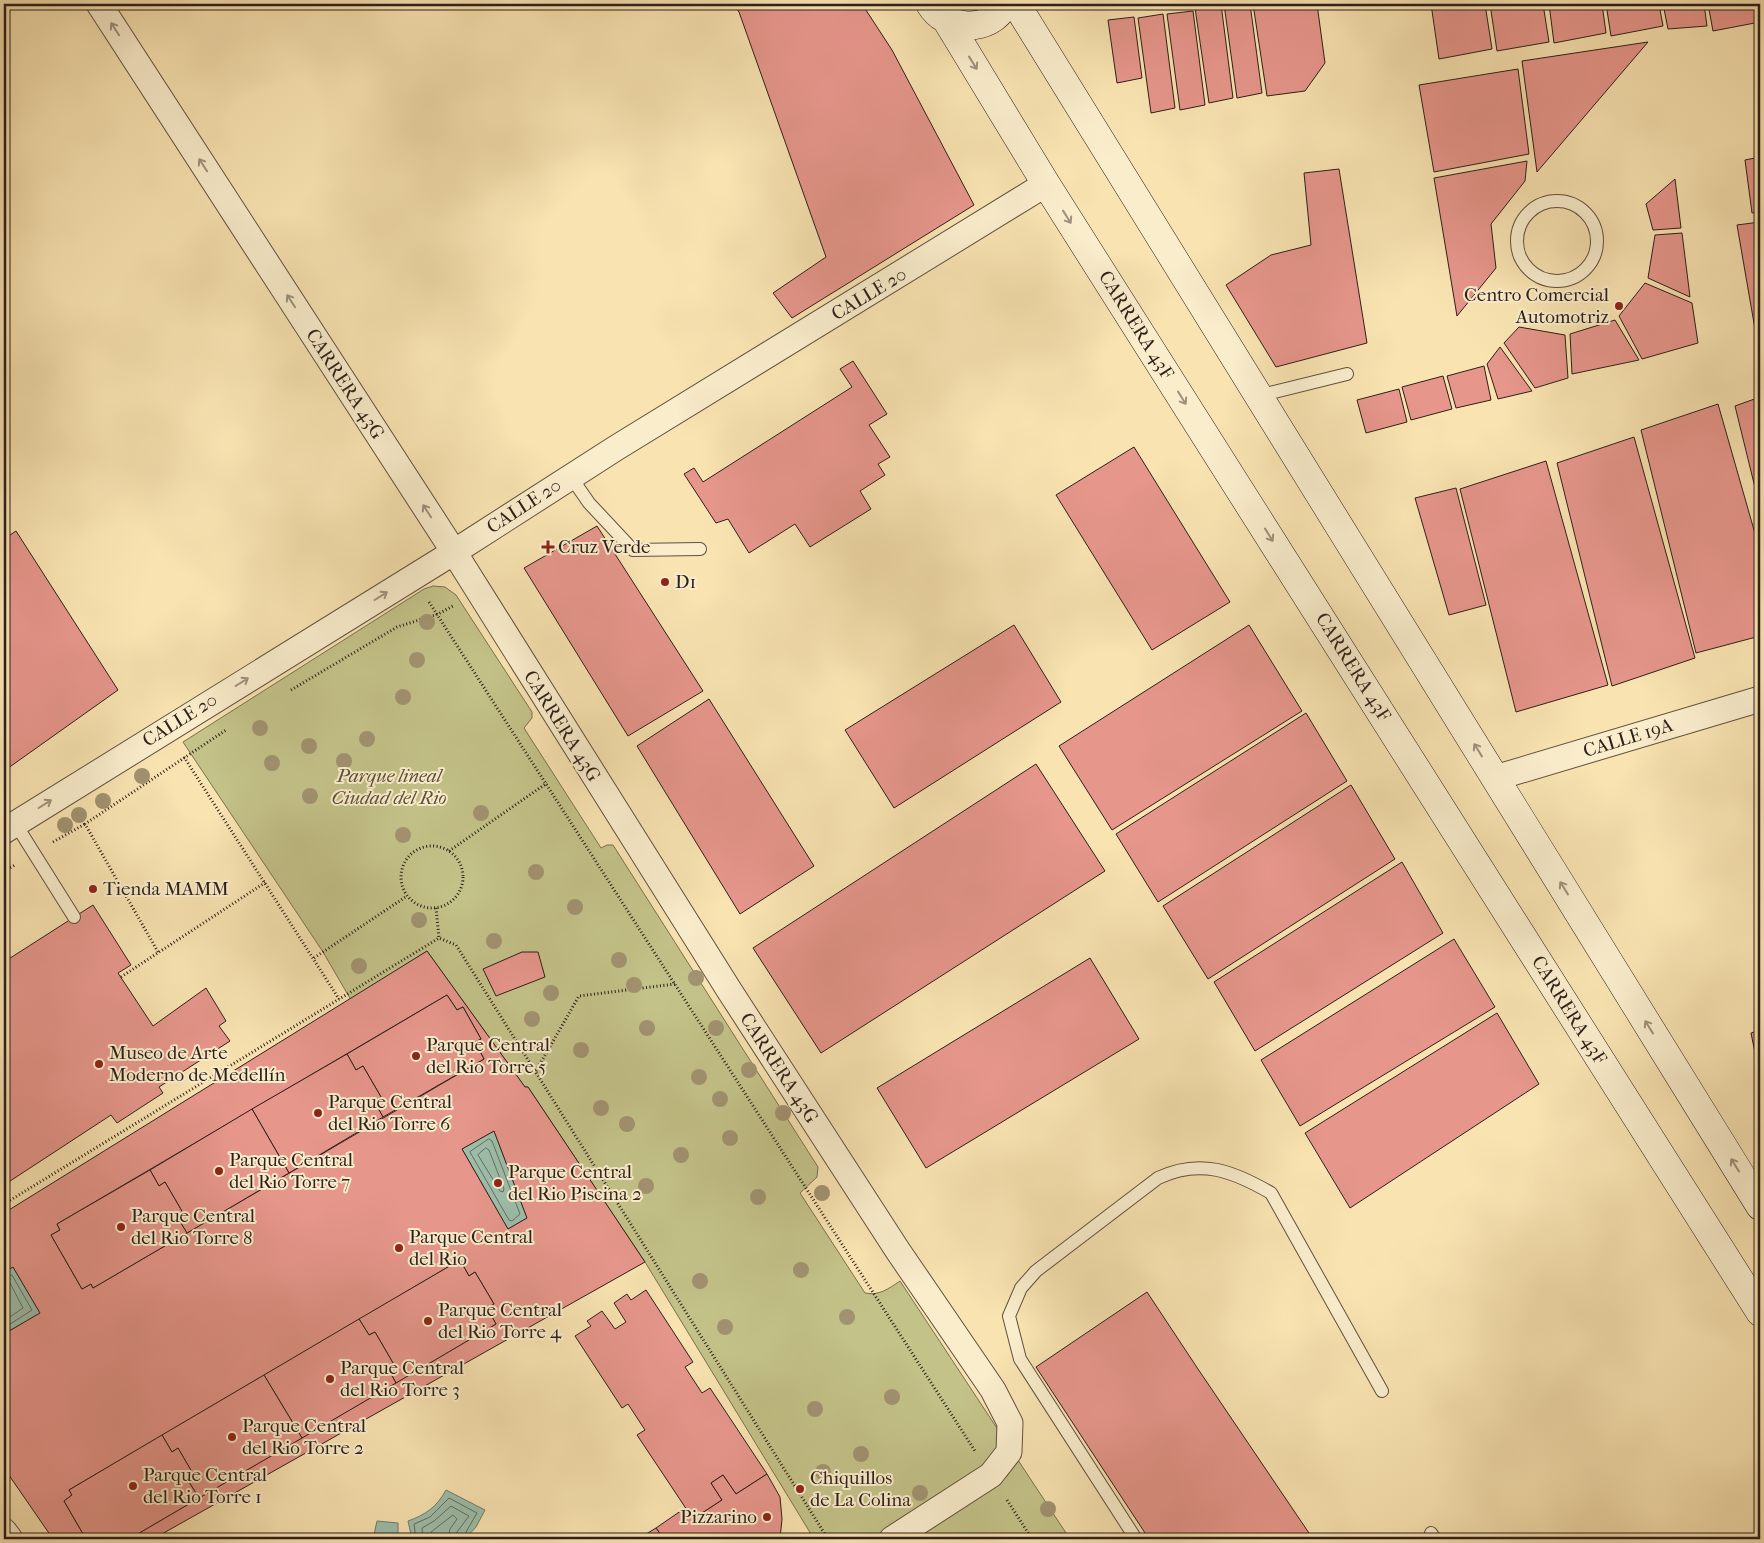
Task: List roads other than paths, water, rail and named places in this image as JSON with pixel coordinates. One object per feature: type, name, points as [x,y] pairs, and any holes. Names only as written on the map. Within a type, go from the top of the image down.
[{"type":"street","name":"CARRERA 43G","points":[[99,4],[454,552],[734,998],[898,1251],[993,1390],[1010,1423],[1009,1452],[991,1475],[892,1539]]},
{"type":"street","points":[[938,13],[962,26],[978,25],[992,19],[1004,4]]},
{"type":"street","points":[[1016,4],[1760,1206]]},
{"type":"street","name":"CARRERA 43F","points":[[938,13],[1760,1312]]},
{"type":"street","name":"CALLE 20","points":[[9,827],[1046,184]]},
{"type":"street","name":"CALLE 19A","points":[[1495,778],[1760,699]]},
{"type":"street","points":[[4,1531],[10,1539]]},
{"type":"lane","points":[[1565,201],[1581,208],[1592,220],[1598,236],[1597,249],[1593,261],[1585,271],[1574,278],[1556,282],[1537,277],[1528,269],[1520,259],[1517,246],[1522,222],[1530,212],[1540,204],[1565,201]]},
{"type":"lane","points":[[1258,396],[1347,374]]},
{"type":"lane","points":[[571,477],[589,503],[633,550],[700,549]]},
{"type":"lane","points":[[9,827],[74,917]]},
{"type":"lane","points":[[1136,1539],[1020,1359],[1009,1316],[1021,1288],[1036,1271],[1158,1178],[1173,1170],[1222,1169],[1243,1177],[1271,1193],[1382,1391]]},
{"type":"water","name":"Parque Central del Rio Piscina 2","points":[[494,1131],[527,1218],[508,1229],[462,1149]]},
{"type":"water","points":[[13,1267],[40,1313],[4,1334],[4,1272]]},
{"type":"water","points":[[446,1490],[485,1510],[476,1527],[465,1539],[412,1539],[408,1521],[430,1510]]},
{"type":"water","points":[[377,1521],[398,1523],[398,1539],[373,1539]]},
{"type":"place","name":"Centro Comercial Automotriz","points":[[1619,306]]},
{"type":"place","name":"Cruz Verde","points":[[548,547]]},
{"type":"place","name":"D1","points":[[665,582]]},
{"type":"place","name":"Tienda MAMM","points":[[93,889]]},
{"type":"place","name":"Parque Central del Rio Torre 5","points":[[416,1056]]},
{"type":"place","name":"Museo de Arte Moderno de Medellín","points":[[99,1064]]},
{"type":"place","name":"Parque Central del Rio Torre 6","points":[[318,1113]]},
{"type":"place","name":"Parque Central del Rio Torre 7","points":[[219,1171]]},
{"type":"place","name":"Parque Central del Rio Piscina 2","points":[[498,1183]]},
{"type":"place","name":"Parque Central del Rio Torre 8","points":[[121,1227]]},
{"type":"place","name":"Parque Central del Rio","points":[[399,1248]]},
{"type":"place","name":"Parque Central del Rio Torre 4","points":[[428,1321]]},
{"type":"place","name":"Parque Central del Rio Torre 3","points":[[330,1379]]},
{"type":"place","name":"Parque Central del Rio Torre 2","points":[[232,1437]]},
{"type":"place","name":"Parque Central del Rio Torre 1","points":[[133,1486]]},
{"type":"place","name":"Chiquillos de La Colina","points":[[800,1489]]},
{"type":"place","name":"Pizzarino","points":[[767,1517]]},
{"type":"park label","name":"Parque lineal Ciudad del Rio","points":[[389,787]]}]
